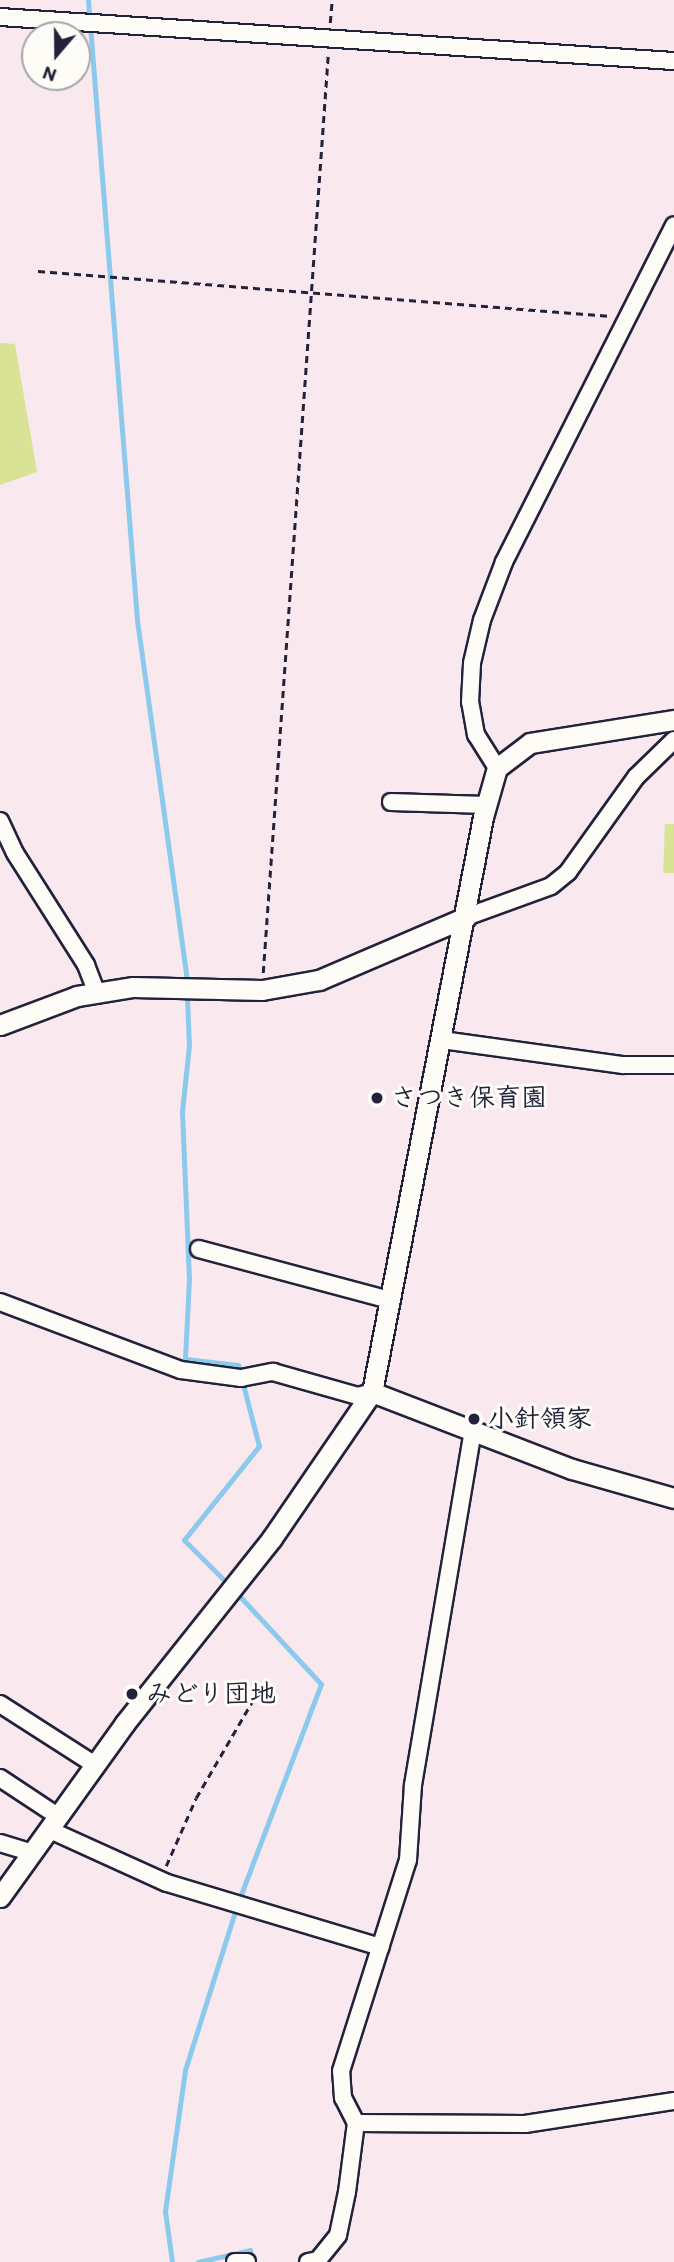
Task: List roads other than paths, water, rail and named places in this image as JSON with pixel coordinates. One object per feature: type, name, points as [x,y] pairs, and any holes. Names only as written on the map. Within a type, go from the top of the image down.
[{"type":"street","points":[[0,17],[329,41],[674,61]]},
{"type":"street","points":[[498,768],[476,735],[470,702],[472,663],[482,620],[504,562],[625,317],[674,225]]},
{"type":"street","points":[[0,1897],[95,1765],[272,1538],[372,1392],[486,805],[498,768],[530,743],[674,720]]},
{"type":"street","points":[[0,1025],[77,996],[97,993],[171,985],[262,990],[319,980],[466,917],[551,886],[568,872],[636,777],[674,740]]},
{"type":"street","points":[[391,802],[486,805]]},
{"type":"street","points":[[0,821],[15,853],[86,965],[97,993]]},
{"type":"street","points":[[442,1040],[623,1065],[674,1065]]},
{"type":"street","points":[[199,1249],[390,1300]]},
{"type":"street","points":[[3,1308],[181,1370],[241,1378],[273,1372],[358,1396],[372,1392],[572,1469],[674,1498]]},
{"type":"street","points":[[315,2261],[338,2235],[356,2123],[343,2098],[341,2071],[408,1860],[413,1785],[473,1430]]},
{"type":"street","points":[[0,1704],[95,1765]]},
{"type":"street","points":[[0,1778],[55,1823],[160,1880],[381,1947]]},
{"type":"street","points":[[0,1843],[33,1853]]},
{"type":"street","points":[[356,2123],[525,2124],[674,2101]]},
{"type":"street","points":[[235,2262],[247,2262]]},
{"type":"waterway","points":[[88,0],[137,620],[186,974],[189,1045],[182,1112],[189,1279],[185,1359],[238,1365],[259,1446],[184,1540],[228,1584]]},
{"type":"waterway","points":[[172,2262],[165,2211],[185,2070],[237,1905],[321,1684],[235,1591]]},
{"type":"waterway","points":[[198,2262],[250,2250],[252,2262]]},
{"type":"place","name":"さつき保育園","points":[[377,1098]]},
{"type":"place","name":"小針領家","points":[[474,1419]]},
{"type":"place","name":"みどり団地","points":[[132,1694]]}]
